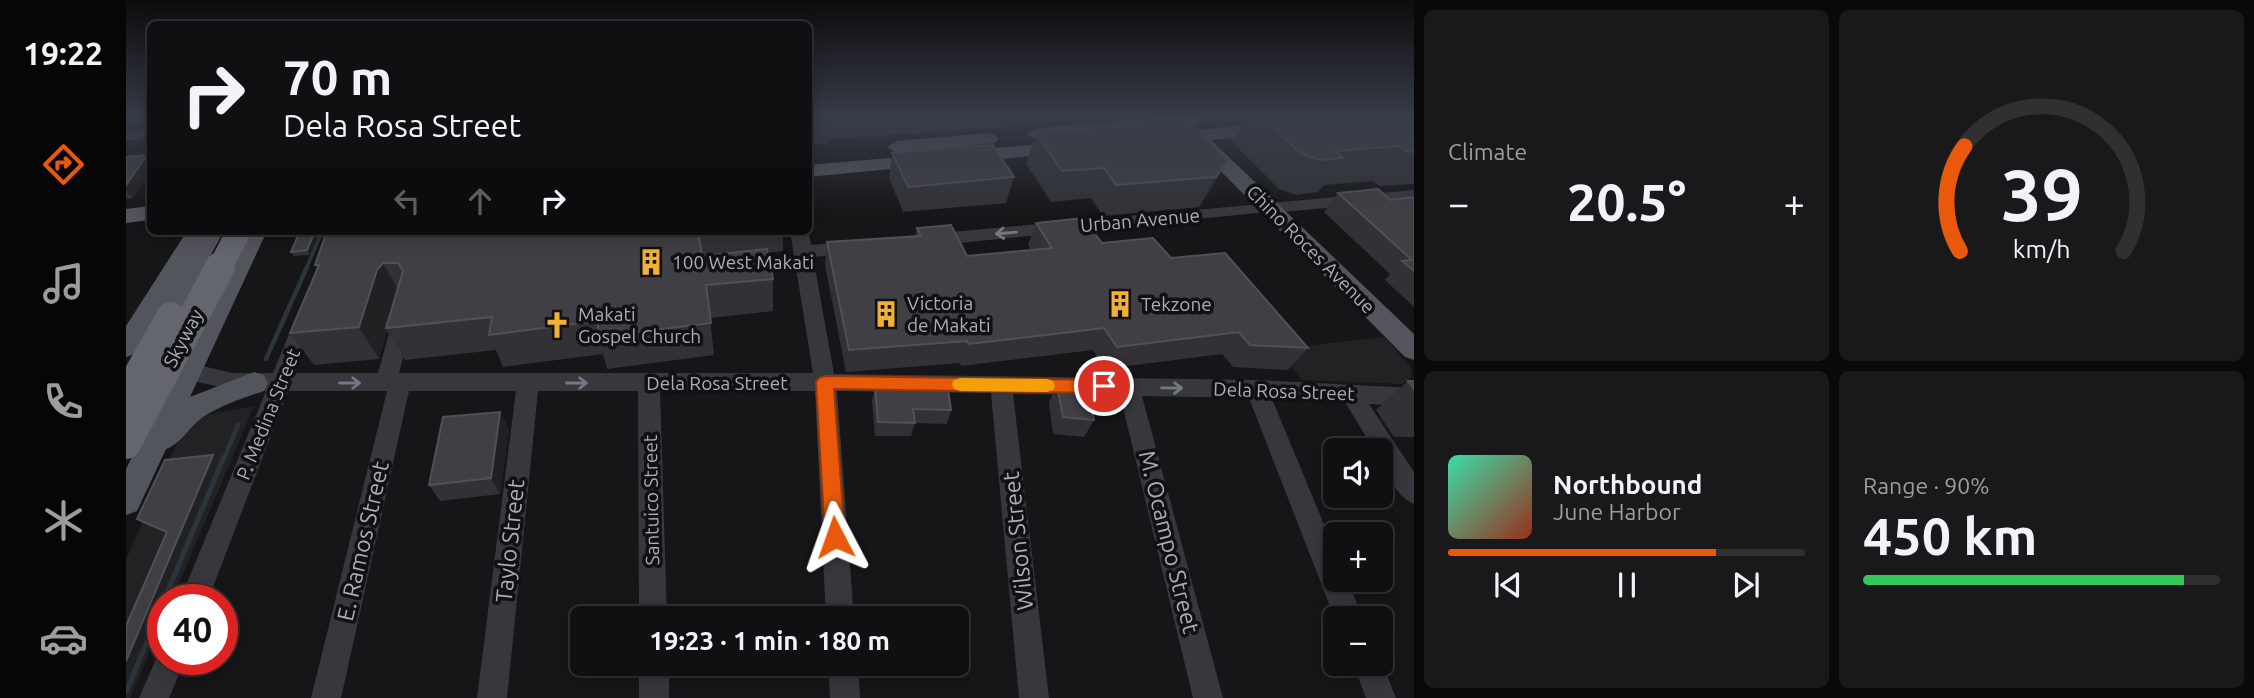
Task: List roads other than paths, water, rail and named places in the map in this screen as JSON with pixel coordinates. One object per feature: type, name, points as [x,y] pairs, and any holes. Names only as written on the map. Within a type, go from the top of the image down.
[{"type":"highway","name":"Skyway","points":[[126,397],[217,235]]},
{"type":"highway","name":"Skyway","points":[[126,444],[242,239]]},
{"type":"main road","points":[[812,155],[874,150]]},
{"type":"main road","points":[[812,171],[986,150]]},
{"type":"main road","name":"Chino Roces Avenue","points":[[1221,150],[1414,350]]},
{"type":"main road","name":"Chino Roces Avenue","points":[[1275,208],[1414,335]]},
{"type":"main road","points":[[126,347],[135,316],[195,235]]},
{"type":"main road","points":[[126,381],[210,235]]},
{"type":"main road","points":[[130,477],[189,371],[242,239]]},
{"type":"main road","points":[[130,477],[242,239]]},
{"type":"main road","points":[[130,477],[169,430],[185,416],[217,395],[268,383]]},
{"type":"street","name":"Urban Avenue","points":[[919,241],[1414,195]]},
{"type":"street","points":[[800,235],[825,382],[839,606]]},
{"type":"street","points":[[802,252],[878,245]]},
{"type":"street","name":"P. Medina Street","points":[[199,584],[268,383],[315,293]]},
{"type":"street","name":"E. Ramos Street","points":[[326,698],[408,303]]},
{"type":"street","name":"Dela Rosa Street","points":[[189,371],[233,383],[825,382],[1257,389],[1414,397]]},
{"type":"street","name":"Taylo Street","points":[[492,698],[528,383]]},
{"type":"street","name":"Santuico Street","points":[[649,383],[653,606]]},
{"type":"street","name":"Wilson Street","points":[[1001,385],[1034,698]]},
{"type":"street","name":"M. Ocampo Street","points":[[1129,387],[1208,698]]},
{"type":"street","points":[[1257,389],[1344,606]]},
{"type":"street","points":[[1350,392],[1414,493]]},
{"type":"street","points":[[154,698],[164,675]]},
{"type":"street","points":[[654,676],[654,698]]},
{"type":"street","points":[[844,676],[845,698]]},
{"type":"street","points":[[1372,676],[1381,698]]},
{"type":"waterway","points":[[306,269],[321,235]]},
{"type":"waterway","points":[[266,359],[307,267]]},
{"type":"waterway","points":[[224,459],[238,425]]},
{"type":"waterway","points":[[171,584],[224,457]]},
{"type":"waterway","points":[[126,692],[147,642]]},
{"type":"place","name":"100 West Makati","points":[[651,262]]},
{"type":"place","name":"Tekzone","points":[[1120,304]]},
{"type":"place","name":"Victoria de Makati","points":[[886,314]]},
{"type":"place","name":"Makati Gospel Church","points":[[557,325]]}]
